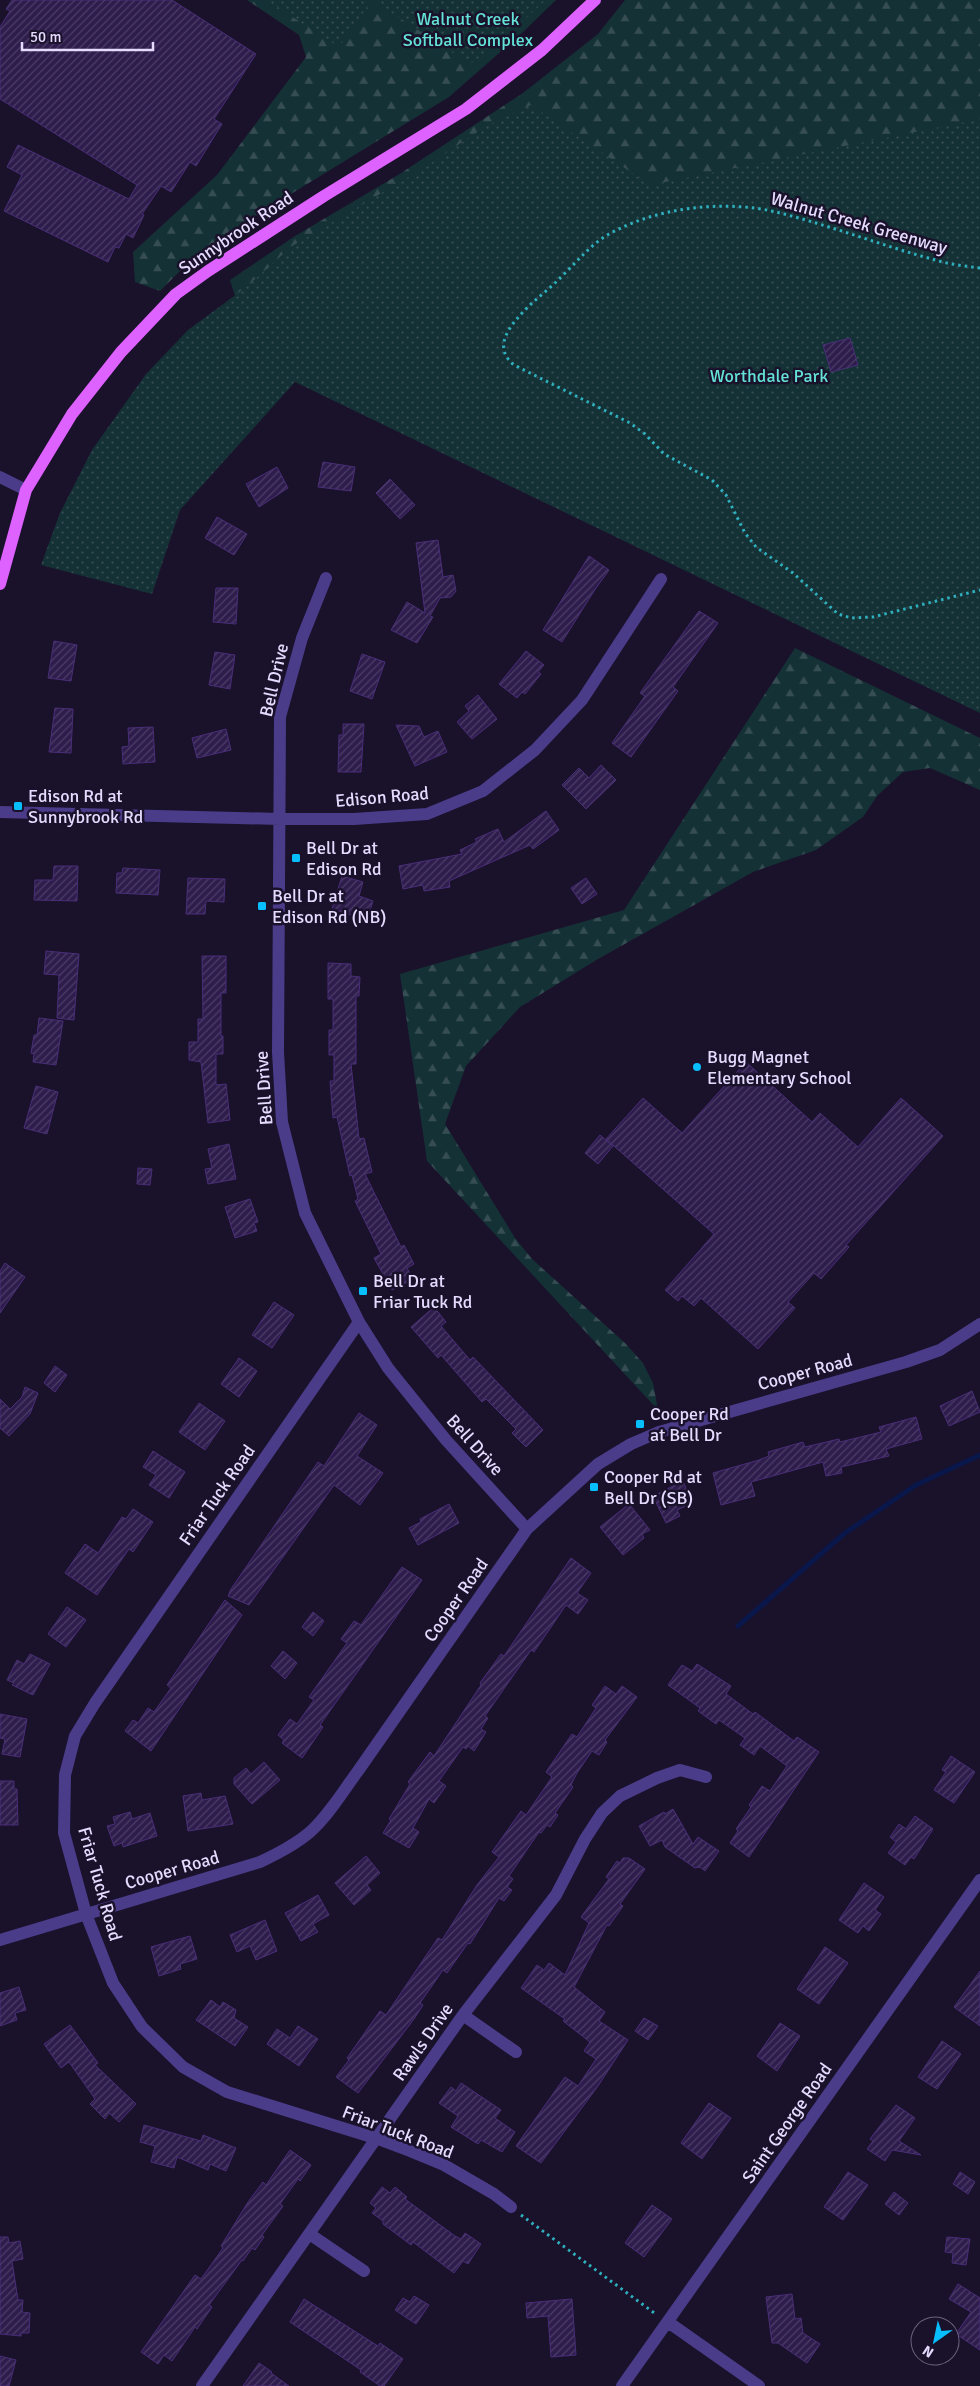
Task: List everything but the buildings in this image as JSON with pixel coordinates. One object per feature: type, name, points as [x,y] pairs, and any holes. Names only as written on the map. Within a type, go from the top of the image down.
[{"type":"main road","name":"Sunnybrook Road","points":[[0,584],[26,490],[72,414],[121,352],[176,294],[208,271],[324,196],[466,109],[542,50],[595,0]]},
{"type":"street","points":[[0,477],[26,490]]},
{"type":"street","name":"Bell Drive","points":[[326,578],[302,638],[280,718],[278,1052],[282,1122],[305,1213],[358,1322],[388,1368],[446,1440],[527,1529]]},
{"type":"street","name":"Edison Road","points":[[0,812],[280,819],[354,819],[427,814],[483,792],[535,750],[582,700],[661,579]]},
{"type":"street","name":"Friar Tuck Road","points":[[358,1322],[95,1703],[75,1736],[65,1775],[64,1833],[86,1914],[113,1983],[142,2027],[183,2067],[228,2092],[378,2139],[444,2166],[494,2194],[511,2207]]},
{"type":"street","name":"Cooper Road","points":[[0,1940],[260,1862],[288,1848],[310,1832],[331,1808],[358,1771],[527,1529],[598,1464],[630,1444],[659,1432],[906,1362],[940,1350],[980,1324]]},
{"type":"street","name":"Rawls Drive","points":[[202,2386],[378,2139],[463,2015],[556,1895],[585,1839],[602,1813],[620,1796],[657,1778],[680,1770],[706,1777]]},
{"type":"street","name":"Saint George Road","points":[[622,2386],[980,1880]]},
{"type":"street","points":[[463,2015],[516,2052]]},
{"type":"street","points":[[311,2234],[364,2271]]},
{"type":"street","points":[[668,2322],[759,2386]]},
{"type":"path","name":"Walnut Creek Greenway","points":[[980,268],[933,260],[775,212],[731,207],[705,207],[680,211],[638,221],[616,230],[597,242],[518,317],[506,334],[503,347],[505,355],[514,365],[630,424],[645,434],[664,454],[712,480],[726,495],[745,533],[756,547],[793,573],[838,614],[851,618],[872,617],[980,590]]},
{"type":"path","points":[[511,2207],[546,2236],[668,2322]]},
{"type":"green space","points":[[247,0],[556,0],[523,32],[449,97],[260,213],[180,271],[160,291],[135,282],[133,252],[217,175],[306,57],[299,35]]},
{"type":"green space","points":[[266,0],[372,0],[339,47]]},
{"type":"green space","name":"Walnut Creek Softball Complex","points":[[372,0],[546,0],[499,43],[470,64]]},
{"type":"green space","points":[[625,0],[980,0],[980,251],[242,319],[230,280],[295,236],[398,175],[523,93],[598,34]]},
{"type":"green space","name":"Worthdale Park","points":[[531,105],[650,185],[980,119],[980,713],[295,382],[180,510],[152,594],[41,565],[60,513],[92,450],[146,374],[188,330],[245,288],[292,246],[422,169],[486,126]]},
{"type":"green space","points":[[795,648],[980,738],[980,790],[930,768],[903,772],[877,796],[863,817],[816,850],[753,872],[598,959],[520,1007],[466,1066],[445,1124],[515,1238],[532,1259],[625,1343],[643,1363],[653,1383],[658,1410],[427,1161],[400,974],[624,910]]},
{"type":"waterway","points":[[738,1626],[845,1533],[916,1485],[980,1455]]},
{"type":"place","name":"Edison Rd at Sunnybrook Rd","points":[[18,806]]},
{"type":"place","name":"Bell Dr at Edison Rd","points":[[296,858]]},
{"type":"place","name":"Bell Dr at Edison Rd (NB)","points":[[262,906]]},
{"type":"place","name":"Bugg Magnet Elementary School","points":[[697,1067]]},
{"type":"place","name":"Bell Dr at Friar Tuck Rd","points":[[363,1291]]},
{"type":"place","name":"Cooper Rd at Bell Dr","points":[[640,1424]]},
{"type":"place","name":"Cooper Rd at Bell Dr (SB)","points":[[594,1487]]}]
